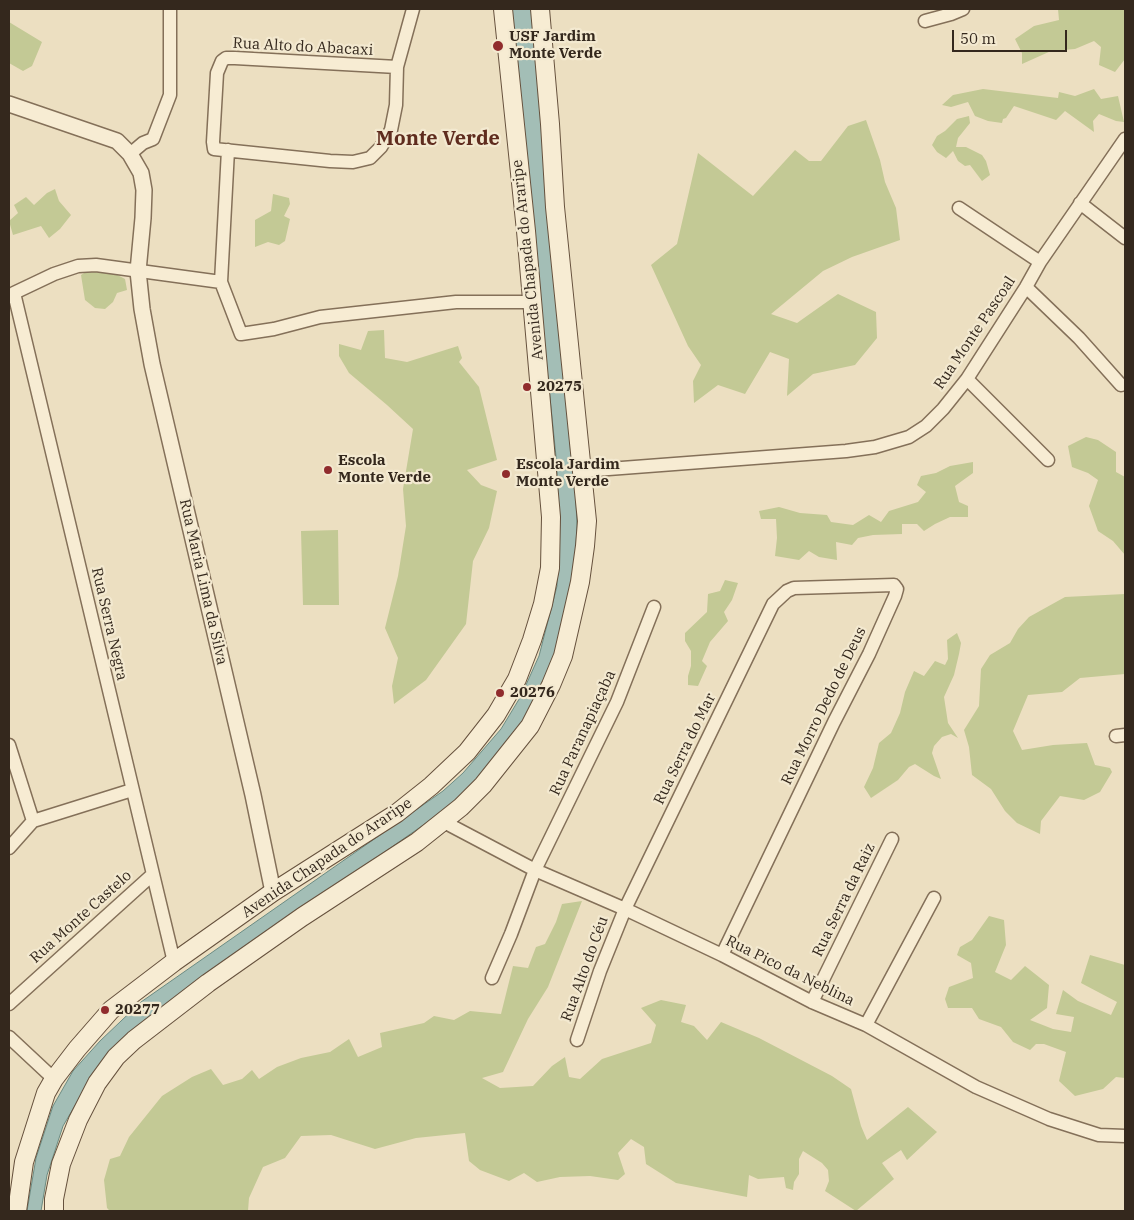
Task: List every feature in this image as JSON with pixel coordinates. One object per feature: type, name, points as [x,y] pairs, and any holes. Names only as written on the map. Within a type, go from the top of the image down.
[{"type":"main road","name":"Avenida Chapada do Araripe","points":[[17,1211],[24,1162],[46,1093],[77,1048],[111,1010],[174,962],[273,892],[397,813],[431,786],[467,752],[496,715],[517,679],[543,604],[550,568],[551,517],[526,230],[503,9]]},
{"type":"main road","points":[[54,1211],[54,1199],[61,1164],[78,1120],[97,1083],[116,1057],[134,1040],[208,983],[302,916],[417,842],[444,822],[483,785],[516,744],[541,705],[563,656],[580,582],[586,546],[587,521],[556,216],[540,9]]},
{"type":"street","points":[[9,104],[117,141],[130,154],[143,143],[153,139],[170,95],[170,9]]},
{"type":"street","points":[[413,9],[397,67],[396,105],[391,130],[381,147],[370,158],[353,162],[330,161],[225,150],[221,282],[241,334],[274,329],[320,317],[456,302],[532,302]]},
{"type":"street","points":[[925,21],[963,9]]},
{"type":"street","name":"Rua Alto do Abacaxi","points":[[225,150],[214,149],[213,142],[217,73],[222,61],[226,58],[397,67]]},
{"type":"street","name":"Rua Monte Pascoal","points":[[582,471],[846,451],[874,447],[909,437],[926,426],[943,409],[967,379],[1040,262],[1125,139]]},
{"type":"street","name":"Rua Maria Lima da Silva","points":[[130,154],[141,174],[144,190],[144,218],[138,271],[142,309],[152,364],[253,796],[273,892]]},
{"type":"street","points":[[1080,203],[1125,238]]},
{"type":"street","points":[[959,208],[1040,262]]},
{"type":"street","points":[[11,295],[54,274],[78,266],[96,265],[221,282]]},
{"type":"street","points":[[1026,287],[1079,338],[1121,386]]},
{"type":"street","name":"Rua Serra Negra","points":[[11,295],[174,962]]},
{"type":"street","points":[[967,379],[1048,460]]},
{"type":"street","name":"Rua Morro Dedo de Deus","points":[[722,955],[834,722],[869,654],[895,596],[896,588],[894,585],[794,588],[787,590],[773,604]]},
{"type":"street","name":"Rua Serra do Mar","points":[[625,909],[773,604]]},
{"type":"street","name":"Rua Paranapiaçaba","points":[[492,978],[535,870],[618,702],[654,607]]},
{"type":"street","points":[[9,745],[32,821]]},
{"type":"street","points":[[9,848],[32,821],[132,790]]},
{"type":"street","name":"Rua Pico da Neblina","points":[[444,822],[535,870],[625,909],[722,955],[812,1002],[866,1025],[976,1087],[1048,1119],[1099,1136],[1125,1136]]},
{"type":"street","name":"Rua Serra da Raiz","points":[[812,1002],[892,839]]},
{"type":"street","name":"Rua Monte Castelo","points":[[9,1004],[152,875]]},
{"type":"street","points":[[866,1025],[934,898]]},
{"type":"street","name":"Rua Alto do Céu","points":[[577,1040],[600,971],[625,909]]},
{"type":"street","points":[[9,1037],[54,1079]]},
{"type":"green space","points":[[1058,9],[1125,9],[1125,59],[1115,72],[1099,65],[1101,47],[1094,41],[1075,49],[1051,51],[1022,64],[1022,53],[1015,39],[1034,26],[1059,20]]},
{"type":"green space","points":[[9,22],[42,42],[32,66],[23,71],[9,63]]},
{"type":"green space","points":[[983,89],[1058,98],[1059,92],[1075,96],[1094,89],[1101,99],[1118,96],[1124,122],[1099,114],[1093,121],[1094,132],[1065,111],[1056,120],[1014,106],[1002,123],[988,121],[975,116],[968,102],[951,107],[942,105],[953,95]]},
{"type":"green space","points":[[969,116],[970,123],[958,138],[956,147],[966,147],[982,155],[990,175],[982,181],[970,165],[965,166],[958,161],[953,151],[946,158],[937,152],[932,145],[937,136],[957,119]]},
{"type":"green space","points":[[866,120],[880,160],[885,182],[896,208],[900,240],[852,257],[823,271],[771,314],[797,323],[838,294],[876,312],[877,338],[855,365],[813,374],[787,396],[789,359],[770,352],[745,394],[718,385],[694,403],[693,381],[701,365],[688,346],[651,265],[677,244],[698,153],[753,196],[795,150],[809,161],[821,161],[848,126]]},
{"type":"green space","points":[[55,189],[59,201],[71,215],[60,229],[49,238],[41,226],[13,235],[9,221],[18,213],[14,205],[26,197],[34,205],[47,193]]},
{"type":"green space","points":[[273,194],[289,198],[290,204],[284,216],[290,219],[285,241],[279,245],[268,242],[255,247],[255,220],[271,211]]},
{"type":"green space","points":[[92,268],[112,272],[125,279],[127,290],[117,293],[113,302],[105,309],[95,308],[85,300],[81,275]]},
{"type":"green space","points":[[384,330],[385,358],[407,362],[458,346],[462,358],[459,362],[479,387],[497,460],[467,470],[481,485],[497,491],[489,528],[473,561],[466,624],[426,680],[394,704],[392,686],[398,658],[385,628],[398,576],[406,526],[403,489],[413,429],[349,373],[339,356],[339,344],[361,350],[368,331]]},
{"type":"green space","points":[[1086,437],[1098,440],[1116,452],[1116,472],[1125,477],[1125,555],[1113,541],[1098,531],[1089,506],[1098,480],[1088,473],[1072,467],[1068,446]]},
{"type":"green space","points":[[973,462],[973,473],[955,486],[959,502],[968,506],[968,517],[950,517],[924,531],[917,524],[902,524],[902,534],[873,535],[858,538],[852,545],[836,542],[837,560],[819,557],[809,551],[799,560],[775,556],[777,538],[776,519],[761,519],[759,511],[779,507],[800,513],[827,515],[831,522],[853,525],[869,515],[881,522],[889,511],[918,502],[926,492],[917,485],[921,476],[936,473],[950,466]]},
{"type":"green space","points":[[338,530],[339,605],[303,605],[301,531]]},
{"type":"green space","points":[[725,580],[738,583],[732,600],[724,612],[728,621],[710,642],[702,661],[707,666],[698,686],[688,685],[691,651],[685,641],[685,633],[707,612],[708,594],[720,591]]},
{"type":"green space","points":[[1125,594],[1125,674],[1080,678],[1062,692],[1028,695],[1013,731],[1022,750],[1053,745],[1087,743],[1095,765],[1110,768],[1112,772],[1100,792],[1084,800],[1060,796],[1041,821],[1040,834],[1017,823],[1005,811],[991,789],[972,775],[969,747],[964,730],[979,706],[981,669],[990,655],[1010,643],[1018,629],[1029,617],[1065,597]]},
{"type":"green space","points":[[957,633],[961,643],[959,654],[954,675],[944,697],[948,723],[958,738],[951,734],[942,737],[934,746],[932,753],[941,779],[915,764],[909,767],[898,780],[871,798],[864,787],[873,768],[879,743],[891,733],[900,713],[905,692],[914,671],[924,676],[935,661],[945,665],[948,659],[947,640]]},
{"type":"green space","points":[[582,901],[548,987],[528,1019],[503,1072],[482,1078],[500,1088],[533,1086],[552,1066],[565,1057],[569,1077],[580,1079],[602,1059],[651,1043],[656,1025],[641,1008],[661,1000],[686,1005],[681,1022],[694,1026],[707,1040],[721,1022],[759,1038],[832,1076],[851,1089],[861,1126],[867,1140],[908,1107],[937,1132],[907,1160],[901,1150],[882,1163],[894,1179],[856,1211],[825,1191],[829,1181],[828,1170],[822,1163],[803,1151],[799,1159],[799,1174],[794,1182],[793,1190],[786,1188],[784,1177],[758,1179],[749,1175],[747,1197],[676,1183],[646,1164],[644,1147],[631,1139],[618,1153],[625,1174],[618,1180],[590,1176],[560,1177],[537,1182],[524,1173],[509,1181],[480,1170],[469,1161],[465,1133],[416,1138],[375,1149],[331,1135],[301,1136],[285,1158],[263,1167],[249,1198],[248,1211],[110,1211],[107,1208],[104,1180],[110,1159],[120,1156],[129,1137],[162,1096],[192,1077],[211,1069],[223,1085],[242,1079],[252,1070],[259,1079],[277,1067],[301,1058],[330,1052],[349,1039],[358,1057],[382,1047],[380,1033],[424,1023],[434,1016],[454,1020],[470,1011],[501,1014],[513,966],[528,968],[536,947],[545,944],[556,922],[562,904]]},
{"type":"green space","points":[[989,916],[1004,920],[1006,945],[995,972],[1011,980],[1025,966],[1049,985],[1047,1008],[1030,1020],[1053,1029],[1071,1032],[1074,1017],[1056,1014],[1063,990],[1078,1001],[1111,1015],[1117,1002],[1081,983],[1090,955],[1125,965],[1125,1078],[1116,1077],[1103,1089],[1075,1096],[1059,1081],[1066,1052],[1044,1044],[1036,1044],[1030,1050],[1013,1042],[1001,1027],[979,1019],[972,1008],[948,1008],[945,999],[949,987],[973,978],[971,963],[957,955],[960,947],[972,940]]},
{"type":"water","points":[[510,9],[532,9],[575,479],[577,526],[574,577],[555,660],[528,716],[459,800],[226,963],[80,1097],[63,1126],[47,1175],[41,1211],[27,1211],[36,1158],[53,1106],[73,1071],[100,1041],[141,1002],[443,791],[463,773],[501,729],[521,696],[539,656],[557,586],[557,466]]},
{"type":"place","name":"USF Jardim Monte Verde","points":[[498,46]]},
{"type":"place","name":"20275","points":[[527,387]]},
{"type":"place","name":"Escola Monte Verde","points":[[328,470]]},
{"type":"place","name":"Escola Jardim Monte Verde","points":[[506,474]]},
{"type":"place","name":"20276","points":[[500,693]]},
{"type":"place","name":"20277","points":[[105,1010]]},
{"type":"district","name":"Monte Verde","points":[[438,139]]}]
